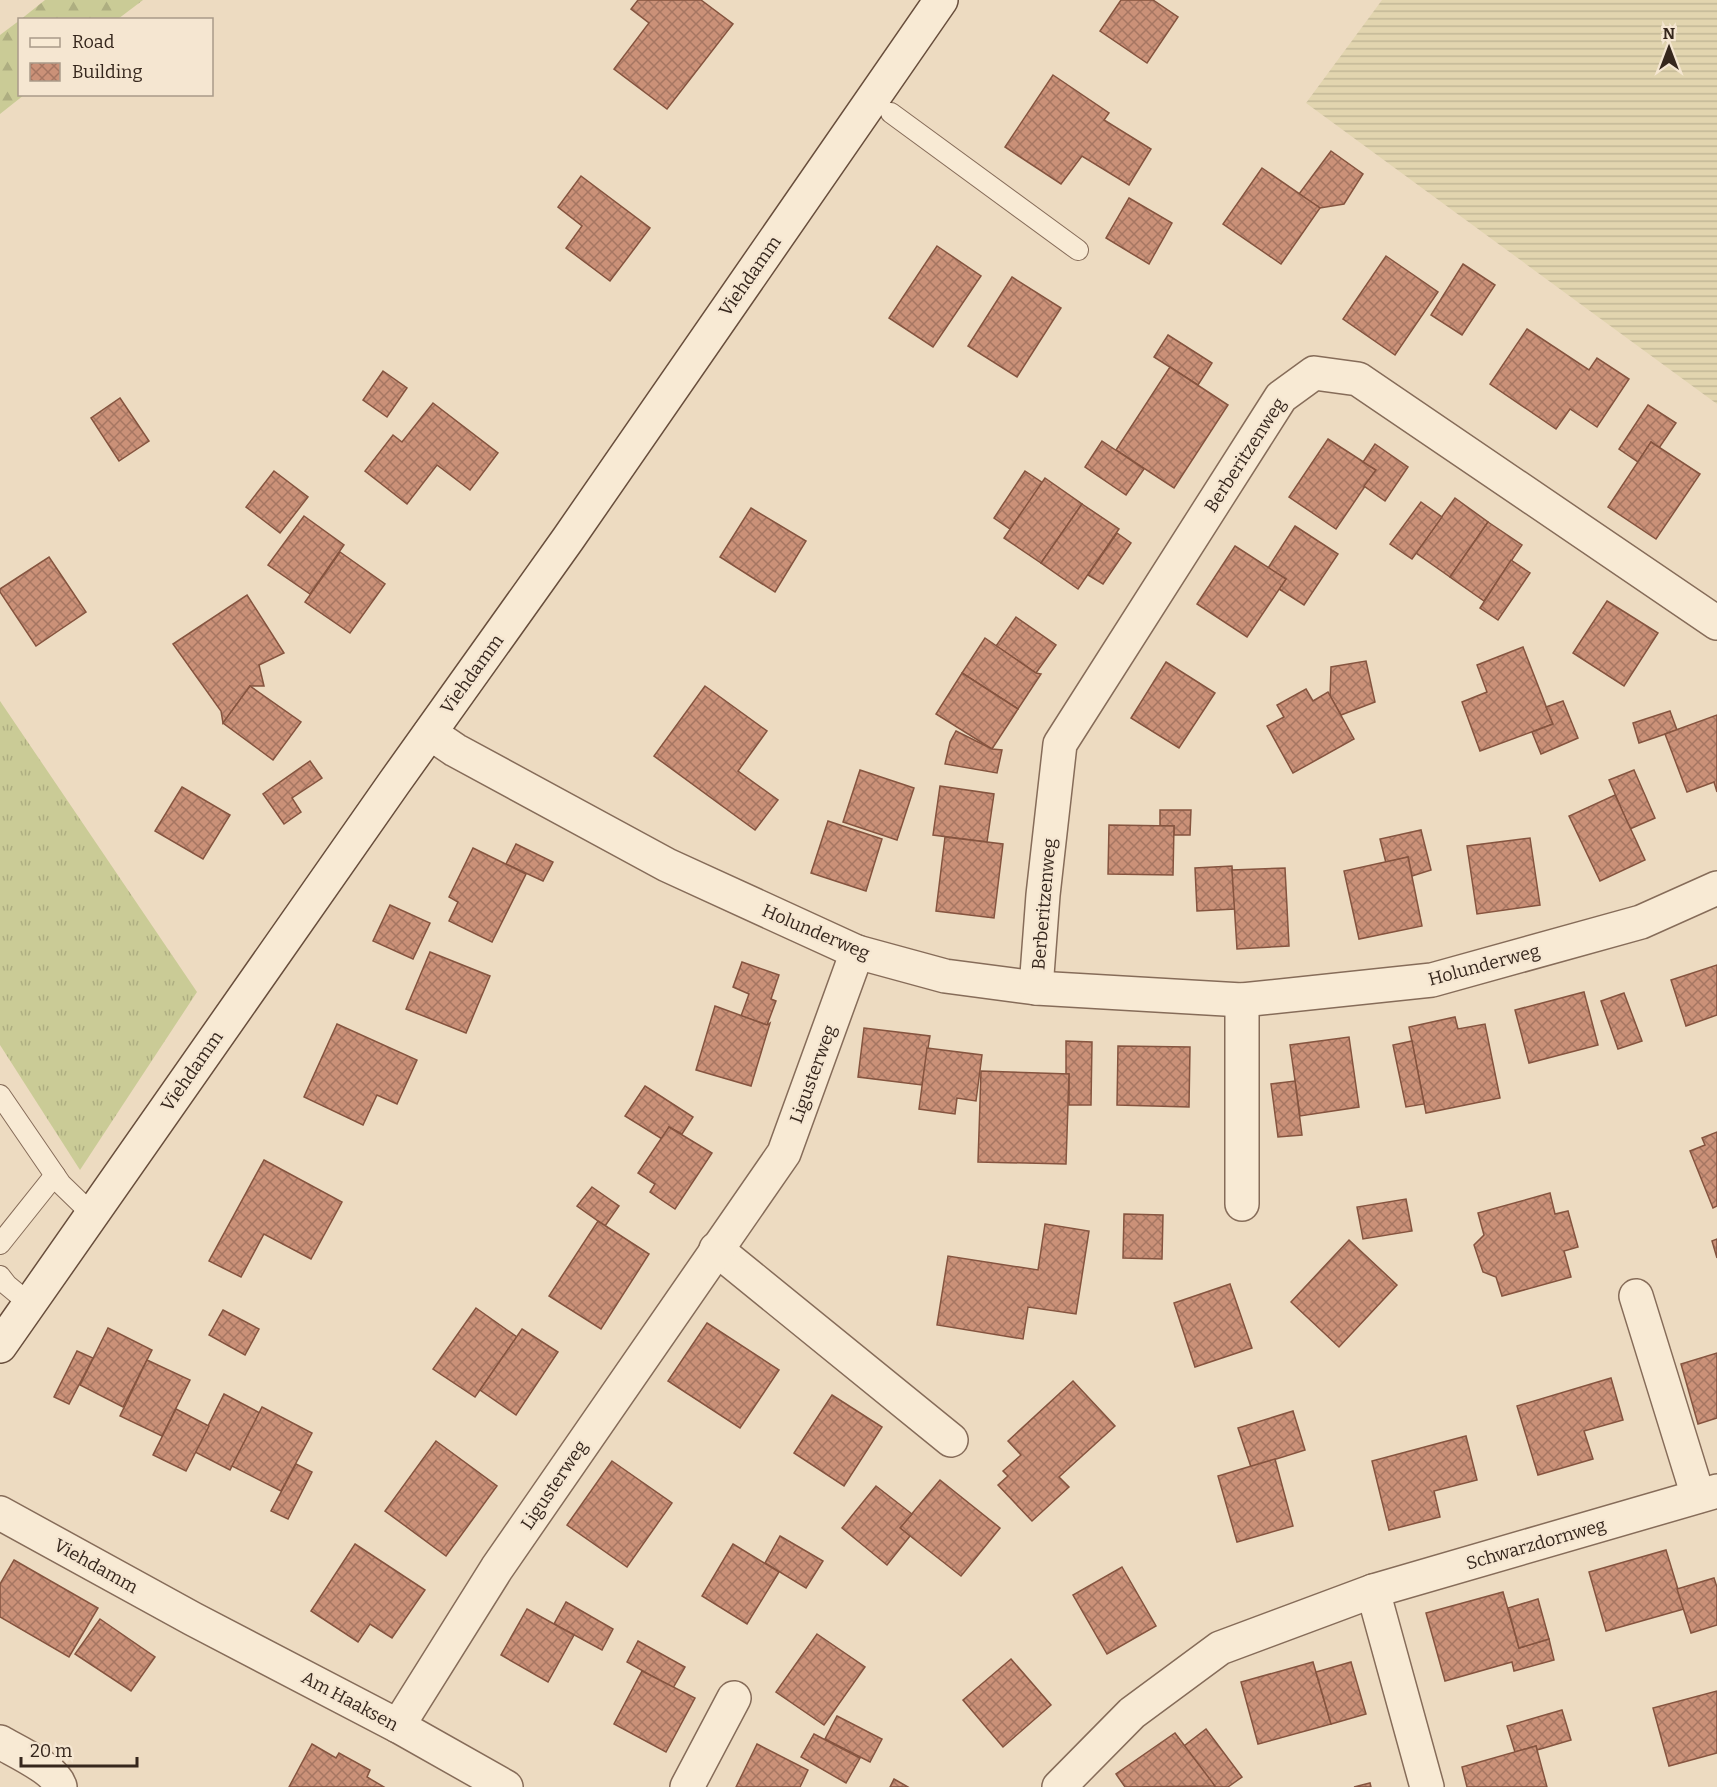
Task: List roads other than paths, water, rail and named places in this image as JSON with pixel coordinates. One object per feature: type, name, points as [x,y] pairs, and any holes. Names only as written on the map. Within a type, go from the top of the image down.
[{"type":"street","name":"Viehdamm","points":[[0,1346],[568,539],[941,0]]},
{"type":"street","name":"Berberitzenweg","points":[[1036,988],[1043,895],[1060,744],[1281,397],[1314,373],[1358,379],[1717,623]]},
{"type":"street","name":"Holunderweg","points":[[430,733],[455,750],[667,865],[857,952],[945,976],[1036,988],[1242,1000],[1432,980],[1641,922],[1717,888]]},
{"type":"street","name":"Ligusterweg","points":[[398,1726],[497,1568],[784,1153],[857,952]]},
{"type":"street","points":[[1242,1000],[1242,1204]]},
{"type":"street","points":[[716,1249],[951,1440]]},
{"type":"street","name":"Schwarzdornweg","points":[[1059,1787],[1132,1713],[1220,1648],[1373,1591],[1708,1494],[1636,1296]]},
{"type":"street","name":"Viehdamm","points":[[0,1513],[193,1619]]},
{"type":"street","points":[[1373,1591],[1426,1787]]},
{"type":"street","name":"Am Haaksen","points":[[193,1619],[398,1726],[506,1787]]},
{"type":"street","points":[[687,1787],[734,1698]]},
{"type":"street","points":[[0,1742],[44,1768],[59,1781],[60,1787]]},
{"type":"lane","points":[[891,113],[1078,250]]},
{"type":"lane","points":[[0,1095],[61,1184],[93,1215]]},
{"type":"lane","points":[[0,1244],[55,1175]]},
{"type":"lane","points":[[0,1276],[7,1285],[30,1304]]}]
